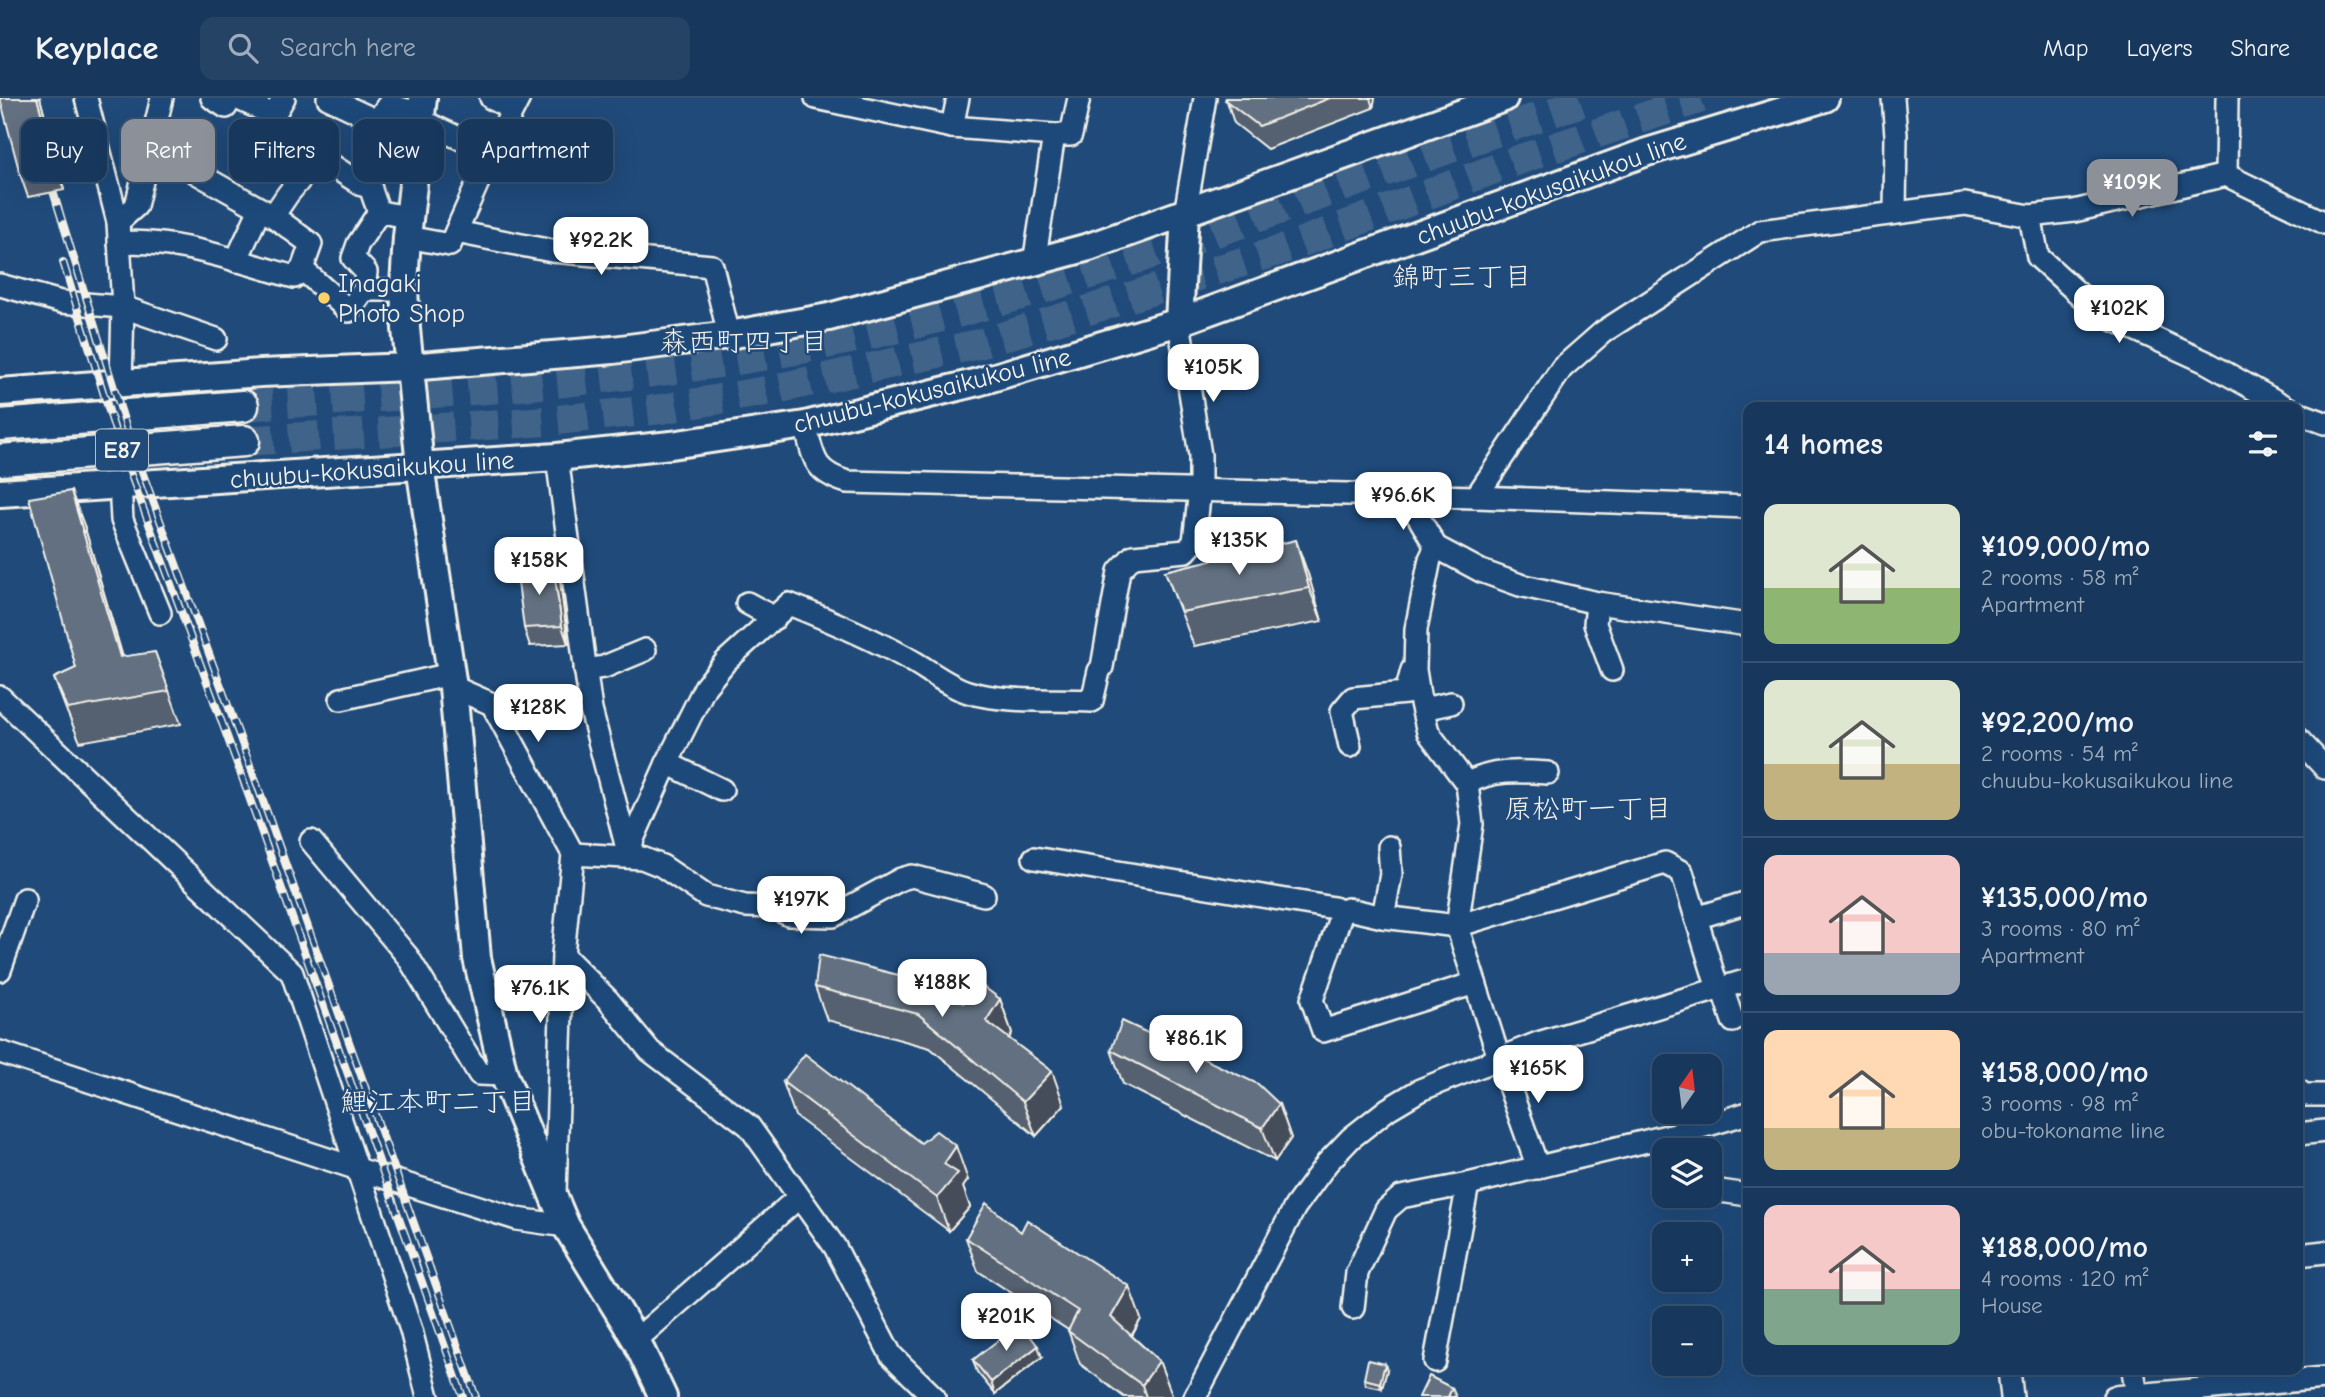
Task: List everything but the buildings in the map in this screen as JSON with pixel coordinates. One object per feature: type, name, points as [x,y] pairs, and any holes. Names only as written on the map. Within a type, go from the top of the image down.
[{"type":"highway","name":"E87","points":[[0,425],[243,406]]},
{"type":"highway","name":"E87","points":[[0,460],[244,441]]},
{"type":"main road","points":[[0,392],[261,373],[409,367],[613,350],[729,335],[829,317],[1089,247],[1504,98]]},
{"type":"main road","name":"chuubu-kokusaikukou line","points":[[0,493],[557,457],[671,445],[805,425],[990,378],[1179,322],[1647,152],[1825,98]]},
{"type":"main road","points":[[422,111],[408,227],[404,290],[419,466],[452,680],[477,958],[504,1075],[566,1226],[636,1340],[663,1397]]},
{"type":"main road","points":[[1179,322],[1185,214]]},
{"type":"street","points":[[86,98],[119,232],[123,307],[121,383]]},
{"type":"street","points":[[157,119],[162,98]]},
{"type":"street","points":[[212,98],[226,107],[233,98],[274,115],[284,98]]},
{"type":"street","points":[[328,98],[373,119]]},
{"type":"street","points":[[491,98],[516,104]]},
{"type":"street","points":[[816,98],[845,101],[951,128],[1054,135],[1071,135],[1079,98]]},
{"type":"street","points":[[951,128],[958,98]]},
{"type":"street","points":[[1185,214],[1205,98]]},
{"type":"street","points":[[1893,98],[1896,135],[1895,213]]},
{"type":"street","points":[[2226,175],[2227,98]]},
{"type":"street","points":[[378,119],[388,105],[422,111],[431,125],[458,138]]},
{"type":"street","points":[[1034,263],[1054,135]]},
{"type":"street","points":[[236,261],[267,212],[288,194],[319,158],[362,185],[370,186]]},
{"type":"street","points":[[1476,497],[1562,368],[1603,332],[1760,231],[1965,204],[2030,216],[2074,211],[2226,175],[2325,223]]},
{"type":"street","points":[[119,232],[136,206],[142,182]]},
{"type":"street","points":[[119,232],[134,241],[236,261],[294,277],[302,269],[311,243],[267,212],[213,182]]},
{"type":"street","points":[[370,182],[379,212],[450,245],[478,182]]},
{"type":"street","points":[[302,269],[349,311],[364,290],[366,272],[353,258],[358,244],[379,212]]},
{"type":"street","points":[[2030,216],[2038,257],[2101,314],[2206,362],[2277,402]]},
{"type":"street","points":[[456,232],[552,251],[712,266],[729,335]]},
{"type":"street","points":[[0,285],[61,302],[123,307],[216,339]]},
{"type":"street","points":[[364,290],[404,290]]},
{"type":"street","points":[[629,856],[633,839],[667,763],[705,687],[726,661],[789,604],[909,658],[934,676],[967,692],[992,697],[1092,701],[1102,667],[1119,571],[1133,556],[1186,551],[1194,542],[1200,489],[1200,455],[1179,322]]},
{"type":"street","points":[[2303,415],[2325,423]]},
{"type":"street","points":[[805,425],[815,461],[828,476],[847,482],[1200,489],[1743,508]]},
{"type":"street","points":[[557,457],[591,710],[629,856]]},
{"type":"street","points":[[120,484],[122,520],[160,614]]},
{"type":"street","points":[[1406,495],[1436,547],[1480,571],[1520,585],[1597,603],[1743,624]]},
{"type":"street","points":[[1436,547],[1430,559],[1416,629],[1415,670],[1428,742],[1467,784],[1472,824],[1457,926],[1538,1168]]},
{"type":"street","points":[[747,603],[775,618]]},
{"type":"street","points":[[1597,603],[1595,624],[1612,670]]},
{"type":"street","points":[[585,670],[604,667],[645,650]]},
{"type":"street","points":[[1350,746],[1342,711],[1353,698],[1406,693],[1410,670],[1415,670]]},
{"type":"street","points":[[341,699],[452,680],[492,704],[573,854],[563,955],[555,1200]]},
{"type":"street","points":[[0,697],[292,973],[411,1330],[428,1397]]},
{"type":"street","points":[[1423,709],[1451,703]]},
{"type":"street","points":[[2303,744],[2325,768]]},
{"type":"street","points":[[667,763],[722,790]]},
{"type":"street","points":[[1467,784],[1480,775],[1548,773]]},
{"type":"street","points":[[312,841],[408,957],[479,1074],[504,1075]]},
{"type":"street","points":[[1383,917],[1391,874],[1389,847]]},
{"type":"street","points":[[573,854],[642,858],[662,866],[706,895],[745,906],[772,907],[789,915],[833,916],[901,879],[912,876],[984,895]]},
{"type":"street","points":[[1034,858],[1334,908],[1342,912]]},
{"type":"street","points":[[1475,983],[1323,1031],[1312,1000],[1342,912],[1348,909],[1383,917],[1457,926],[1665,863],[1682,872],[1733,1021]]},
{"type":"street","points":[[0,970],[24,899]]},
{"type":"street","points":[[1696,918],[1743,904]]},
{"type":"street","points":[[563,955],[608,1000],[650,1051],[749,1126],[835,1247],[891,1355],[934,1397]]},
{"type":"street","points":[[1195,1397],[1295,1208],[1326,1163],[1351,1138],[1388,1109],[1420,1090],[1538,1043],[1743,982]]},
{"type":"street","points":[[0,1052],[517,1219],[566,1226]]},
{"type":"street","points":[[2303,1094],[2325,1095]]},
{"type":"street","points":[[1696,1138],[1743,1115]]},
{"type":"street","points":[[2303,1134],[2325,1131]]},
{"type":"street","points":[[1353,1308],[1356,1273],[1386,1210],[1401,1197],[1652,1147]]},
{"type":"street","points":[[1435,1361],[1468,1184]]},
{"type":"street","points":[[1722,1191],[1743,1194]]},
{"type":"street","points":[[636,1340],[799,1197]]},
{"type":"street","points":[[2303,1254],[2325,1252]]},
{"type":"street","points":[[2009,1375],[2011,1397]]},
{"type":"street","points":[[2134,1375],[2137,1396]]},
{"type":"street","points":[[2114,1397],[2325,1378]]},
{"type":"tunnel","points":[[243,406],[589,380],[760,356],[845,340],[1015,297],[1182,244],[1594,98]]},
{"type":"tunnel","points":[[244,441],[547,421],[662,409],[766,391],[979,344],[1278,251],[1521,159],[1701,98]]},
{"type":"railway","points":[[50,182],[128,433],[476,1397]]},
{"type":"railway","points":[[63,262],[117,437],[243,780],[463,1397]]},
{"type":"place","name":"Inagaki Photo Shop","points":[[324,298]]},
{"type":"district","name":"錦町三丁目","points":[[1462,276]]},
{"type":"district","name":"森西町四丁目","points":[[744,341]]},
{"type":"district","name":"原松町一丁目","points":[[1588,808]]},
{"type":"district","name":"鯉江本町二丁目","points":[[438,1101]]}]
